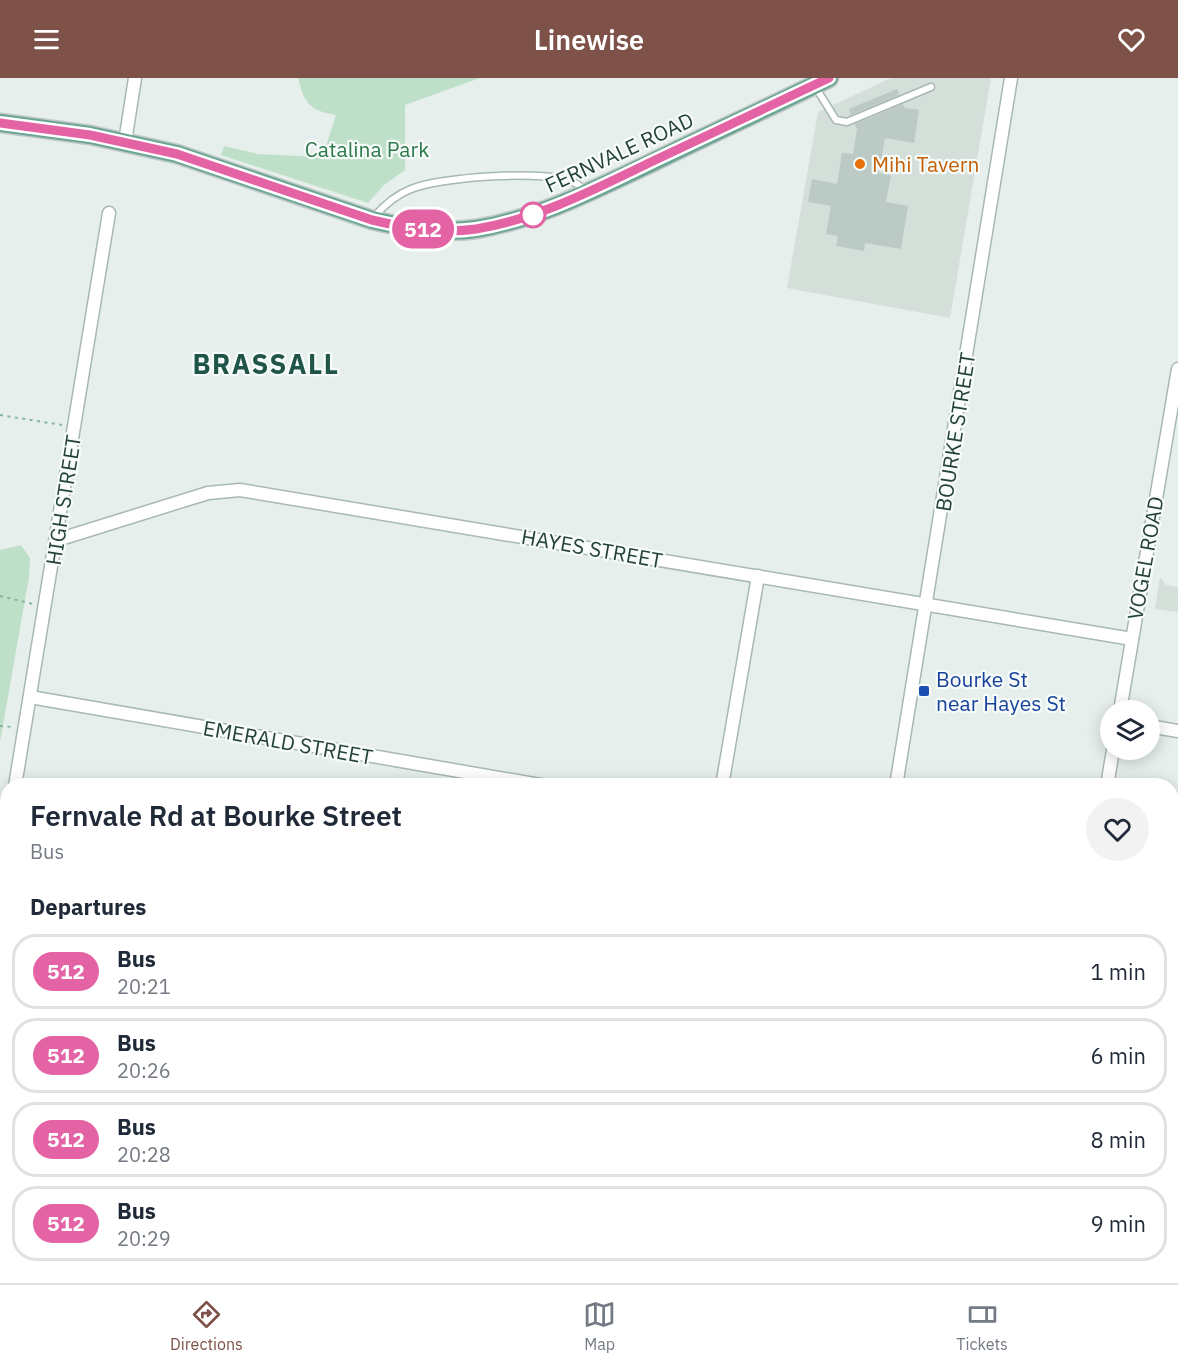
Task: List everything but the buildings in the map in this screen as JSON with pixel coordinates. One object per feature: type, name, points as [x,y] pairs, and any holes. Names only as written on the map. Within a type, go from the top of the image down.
[{"type":"main road","name":"FERNVALE ROAD","points":[[0,123],[125,142],[177,154],[372,220],[439,231],[474,229],[530,216],[587,193],[822,82]]},
{"type":"street","points":[[125,142],[135,78]]},
{"type":"street","name":"BOURKE STREET","points":[[897,778],[1011,78]]},
{"type":"street","name":"HIGH STREET","points":[[16,778],[109,213]]},
{"type":"street","name":"VOGEL ROAD","points":[[1122,700],[1178,369]]},
{"type":"street","name":"HAYES STREET","points":[[57,540],[208,493],[240,490],[1132,639]]},
{"type":"street","points":[[723,778],[758,576]]},
{"type":"street","name":"EMERALD STREET","points":[[30,697],[500,778]]},
{"type":"street","points":[[1160,728],[1178,731]]},
{"type":"street","points":[[1108,778],[1111,760]]},
{"type":"lane","points":[[822,82],[840,122],[847,122],[931,87]]},
{"type":"lane","points":[[372,220],[384,206],[409,189],[443,180],[554,178],[576,183],[587,193]]},
{"type":"path","points":[[0,415],[68,426]]},
{"type":"path","points":[[0,596],[45,606]]},
{"type":"shaded area","points":[[891,78],[991,78],[950,318],[787,288],[818,112]]},
{"type":"shaded area","points":[[1160,577],[1166,585],[1178,587],[1178,612],[1155,609]]},
{"type":"green space","name":"Catalina Park","points":[[298,78],[480,78],[405,105],[405,170],[384,185],[368,203],[221,155],[224,146],[258,154],[317,157],[325,149],[336,115],[314,108],[306,100]]},
{"type":"green space","points":[[21,545],[30,558],[29,577],[0,742],[0,550]]},
{"type":"bus line","name":"512","points":[[0,123],[90,135],[177,154],[372,220],[439,231],[474,229],[530,216],[574,198],[829,78]]},
{"type":"place","name":"Mihi Tavern","points":[[860,164]]},
{"type":"place","name":"Bourke St near Hayes St","points":[[924,691]]},
{"type":"district","name":"BRASSALL","points":[[266,363]]}]
